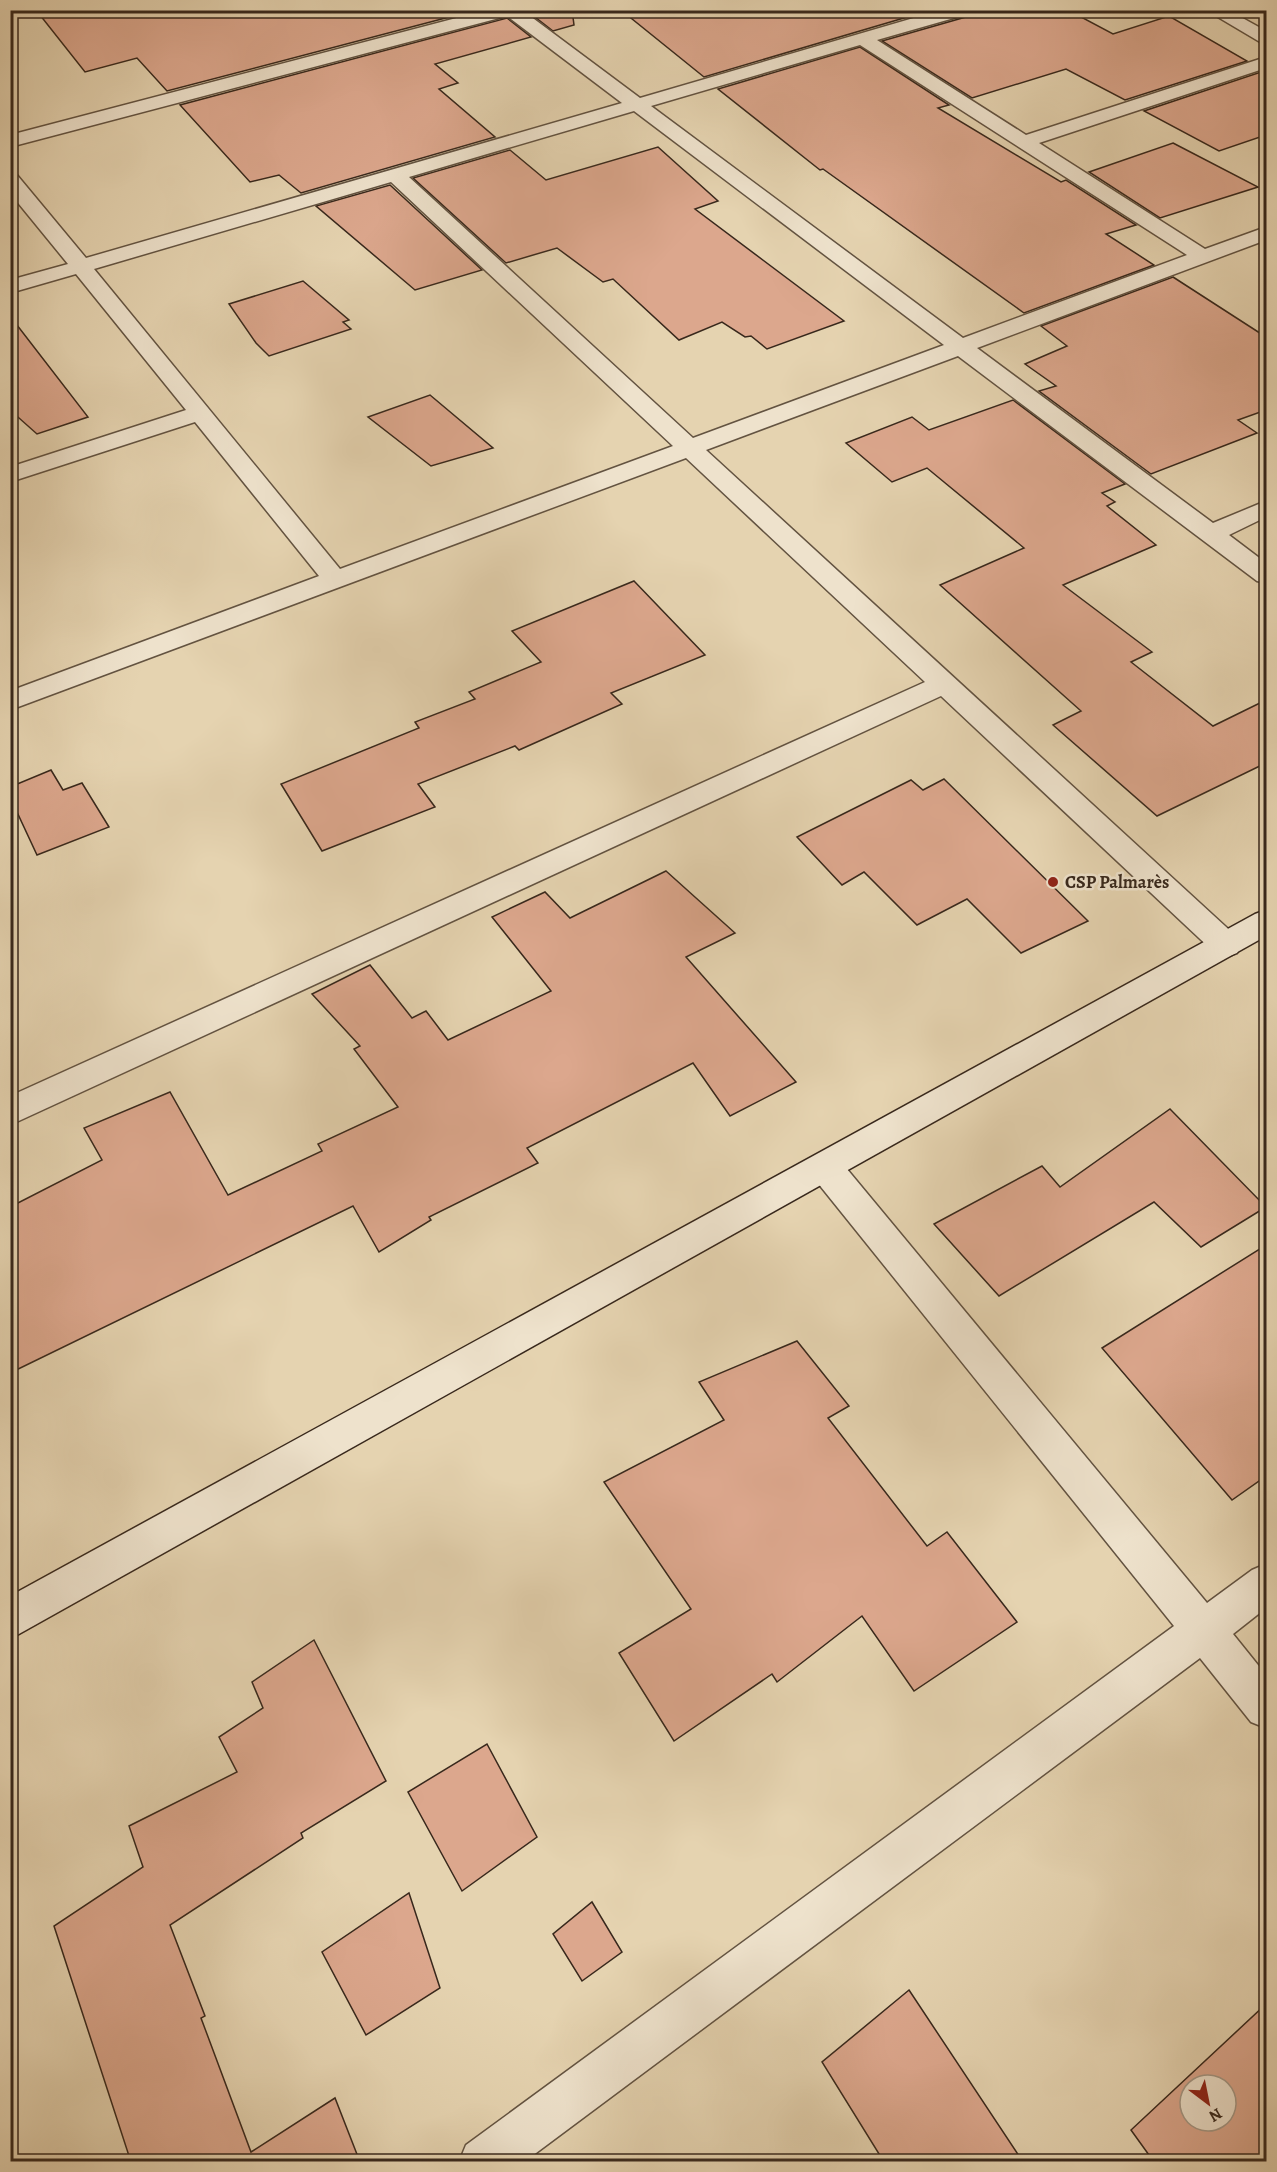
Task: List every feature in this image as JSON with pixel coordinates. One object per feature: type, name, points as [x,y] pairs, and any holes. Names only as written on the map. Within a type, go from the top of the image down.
[{"type":"street","points":[[10,13],[22,10]]},
{"type":"street","points":[[10,141],[509,10],[1266,575]]},
{"type":"street","points":[[10,287],[962,10]]},
{"type":"street","points":[[1214,10],[1266,38]]},
{"type":"street","points":[[863,39],[1204,257]]},
{"type":"street","points":[[1024,142],[1266,62]]},
{"type":"street","points":[[395,175],[1226,945]]},
{"type":"street","points":[[10,179],[336,580]]},
{"type":"street","points":[[10,701],[1266,234]]},
{"type":"street","points":[[10,475],[201,413]]},
{"type":"street","points":[[1212,533],[1266,508]]},
{"type":"street","points":[[10,1111],[944,684]]},
{"type":"street","points":[[10,1619],[1266,922]]},
{"type":"street","points":[[825,1167],[1266,1707]]},
{"type":"street","points":[[483,2162],[1266,1584]]},
{"type":"building","points":[[36,10],[476,10],[167,91],[137,58],[85,72]]},
{"type":"building","points":[[526,10],[572,10],[574,25],[553,31]]},
{"type":"building","points":[[621,10],[931,10],[704,77]]},
{"type":"building","points":[[972,10],[1068,10],[1113,34],[1169,16],[1247,61],[1125,100],[1066,69],[972,98],[882,41],[969,16]]},
{"type":"building","points":[[507,18],[531,37],[435,64],[458,83],[439,89],[495,137],[301,193],[279,175],[250,182],[180,105]]},
{"type":"building","points":[[860,47],[949,105],[938,108],[1061,182],[1066,180],[1136,225],[1106,234],[1154,265],[1024,313],[823,169],[820,170],[718,89]]},
{"type":"building","points":[[1266,72],[1266,135],[1219,151],[1144,111]]},
{"type":"building","points":[[1173,143],[1258,187],[1160,218],[1089,172]]},
{"type":"building","points":[[658,147],[718,201],[695,209],[844,321],[767,349],[751,336],[745,337],[722,322],[679,340],[613,279],[603,282],[557,248],[506,263],[413,178],[510,150],[546,180]]},
{"type":"building","points":[[390,185],[482,270],[415,290],[316,206]]},
{"type":"building","points":[[1173,277],[1266,337],[1266,410],[1238,420],[1257,433],[1151,474],[1039,391],[1056,386],[1025,364],[1067,346],[1041,326]]},
{"type":"building","points":[[303,281],[349,320],[343,322],[351,329],[269,356],[256,343],[229,304]]},
{"type":"building","points":[[10,316],[88,417],[37,434],[10,410]]},
{"type":"building","points":[[430,395],[493,448],[431,466],[368,417]]},
{"type":"building","points":[[1013,400],[1125,484],[1102,493],[1115,502],[1107,506],[1156,545],[1063,585],[1152,652],[1131,662],[1213,726],[1266,700],[1266,763],[1157,816],[1053,725],[1081,711],[940,585],[1024,548],[927,468],[892,482],[846,443],[912,417],[929,430]]},
{"type":"building","points":[[634,581],[705,655],[611,693],[622,704],[519,750],[515,746],[418,784],[435,807],[322,851],[281,784],[419,728],[415,722],[475,699],[469,692],[541,662],[512,631]]},
{"type":"building","points":[[51,770],[63,790],[82,783],[109,827],[37,855],[10,797],[10,787]]},
{"type":"building","points":[[944,779],[1088,921],[1021,953],[967,899],[917,925],[864,872],[842,885],[797,837],[911,780],[923,790]]},
{"type":"building","points":[[666,871],[735,933],[686,957],[796,1082],[730,1116],[693,1063],[527,1148],[538,1163],[429,1217],[431,1220],[379,1252],[353,1206],[10,1373],[10,1207],[102,1160],[84,1128],[170,1092],[228,1195],[322,1151],[318,1144],[398,1107],[354,1049],[360,1046],[312,994],[370,965],[412,1018],[426,1011],[448,1040],[551,991],[492,917],[545,892],[570,918]]},
{"type":"building","points":[[1170,1109],[1266,1207],[1201,1247],[1154,1202],[999,1296],[934,1224],[1042,1166],[1060,1187]]},
{"type":"building","points":[[1266,1245],[1266,1476],[1232,1500],[1102,1348]]},
{"type":"building","points":[[797,1341],[849,1406],[828,1418],[927,1546],[947,1532],[1017,1622],[914,1691],[862,1616],[777,1682],[772,1674],[674,1741],[619,1653],[691,1609],[604,1482],[724,1420],[699,1382]]},
{"type":"building","points":[[314,1640],[386,1781],[301,1833],[303,1838],[170,1925],[205,2016],[201,2018],[251,2152],[335,2098],[360,2162],[131,2162],[54,1926],[143,1867],[129,1826],[237,1772],[219,1737],[263,1708],[252,1682]]},
{"type":"building","points":[[487,1744],[537,1837],[462,1891],[408,1792]]},
{"type":"building","points":[[409,1893],[440,1988],[366,2035],[322,1952]]},
{"type":"building","points":[[592,1902],[622,1952],[582,1981],[553,1934]]},
{"type":"building","points":[[909,1990],[1023,2162],[884,2162],[822,2062]]},
{"type":"building","points":[[1266,2004],[1266,2162],[1154,2162],[1131,2130],[1178,2086],[1178,2133],[1238,2133],[1238,2073],[1192,2073]]},
{"type":"place","name":"CSP Palmarès","points":[[1053,882]]}]
